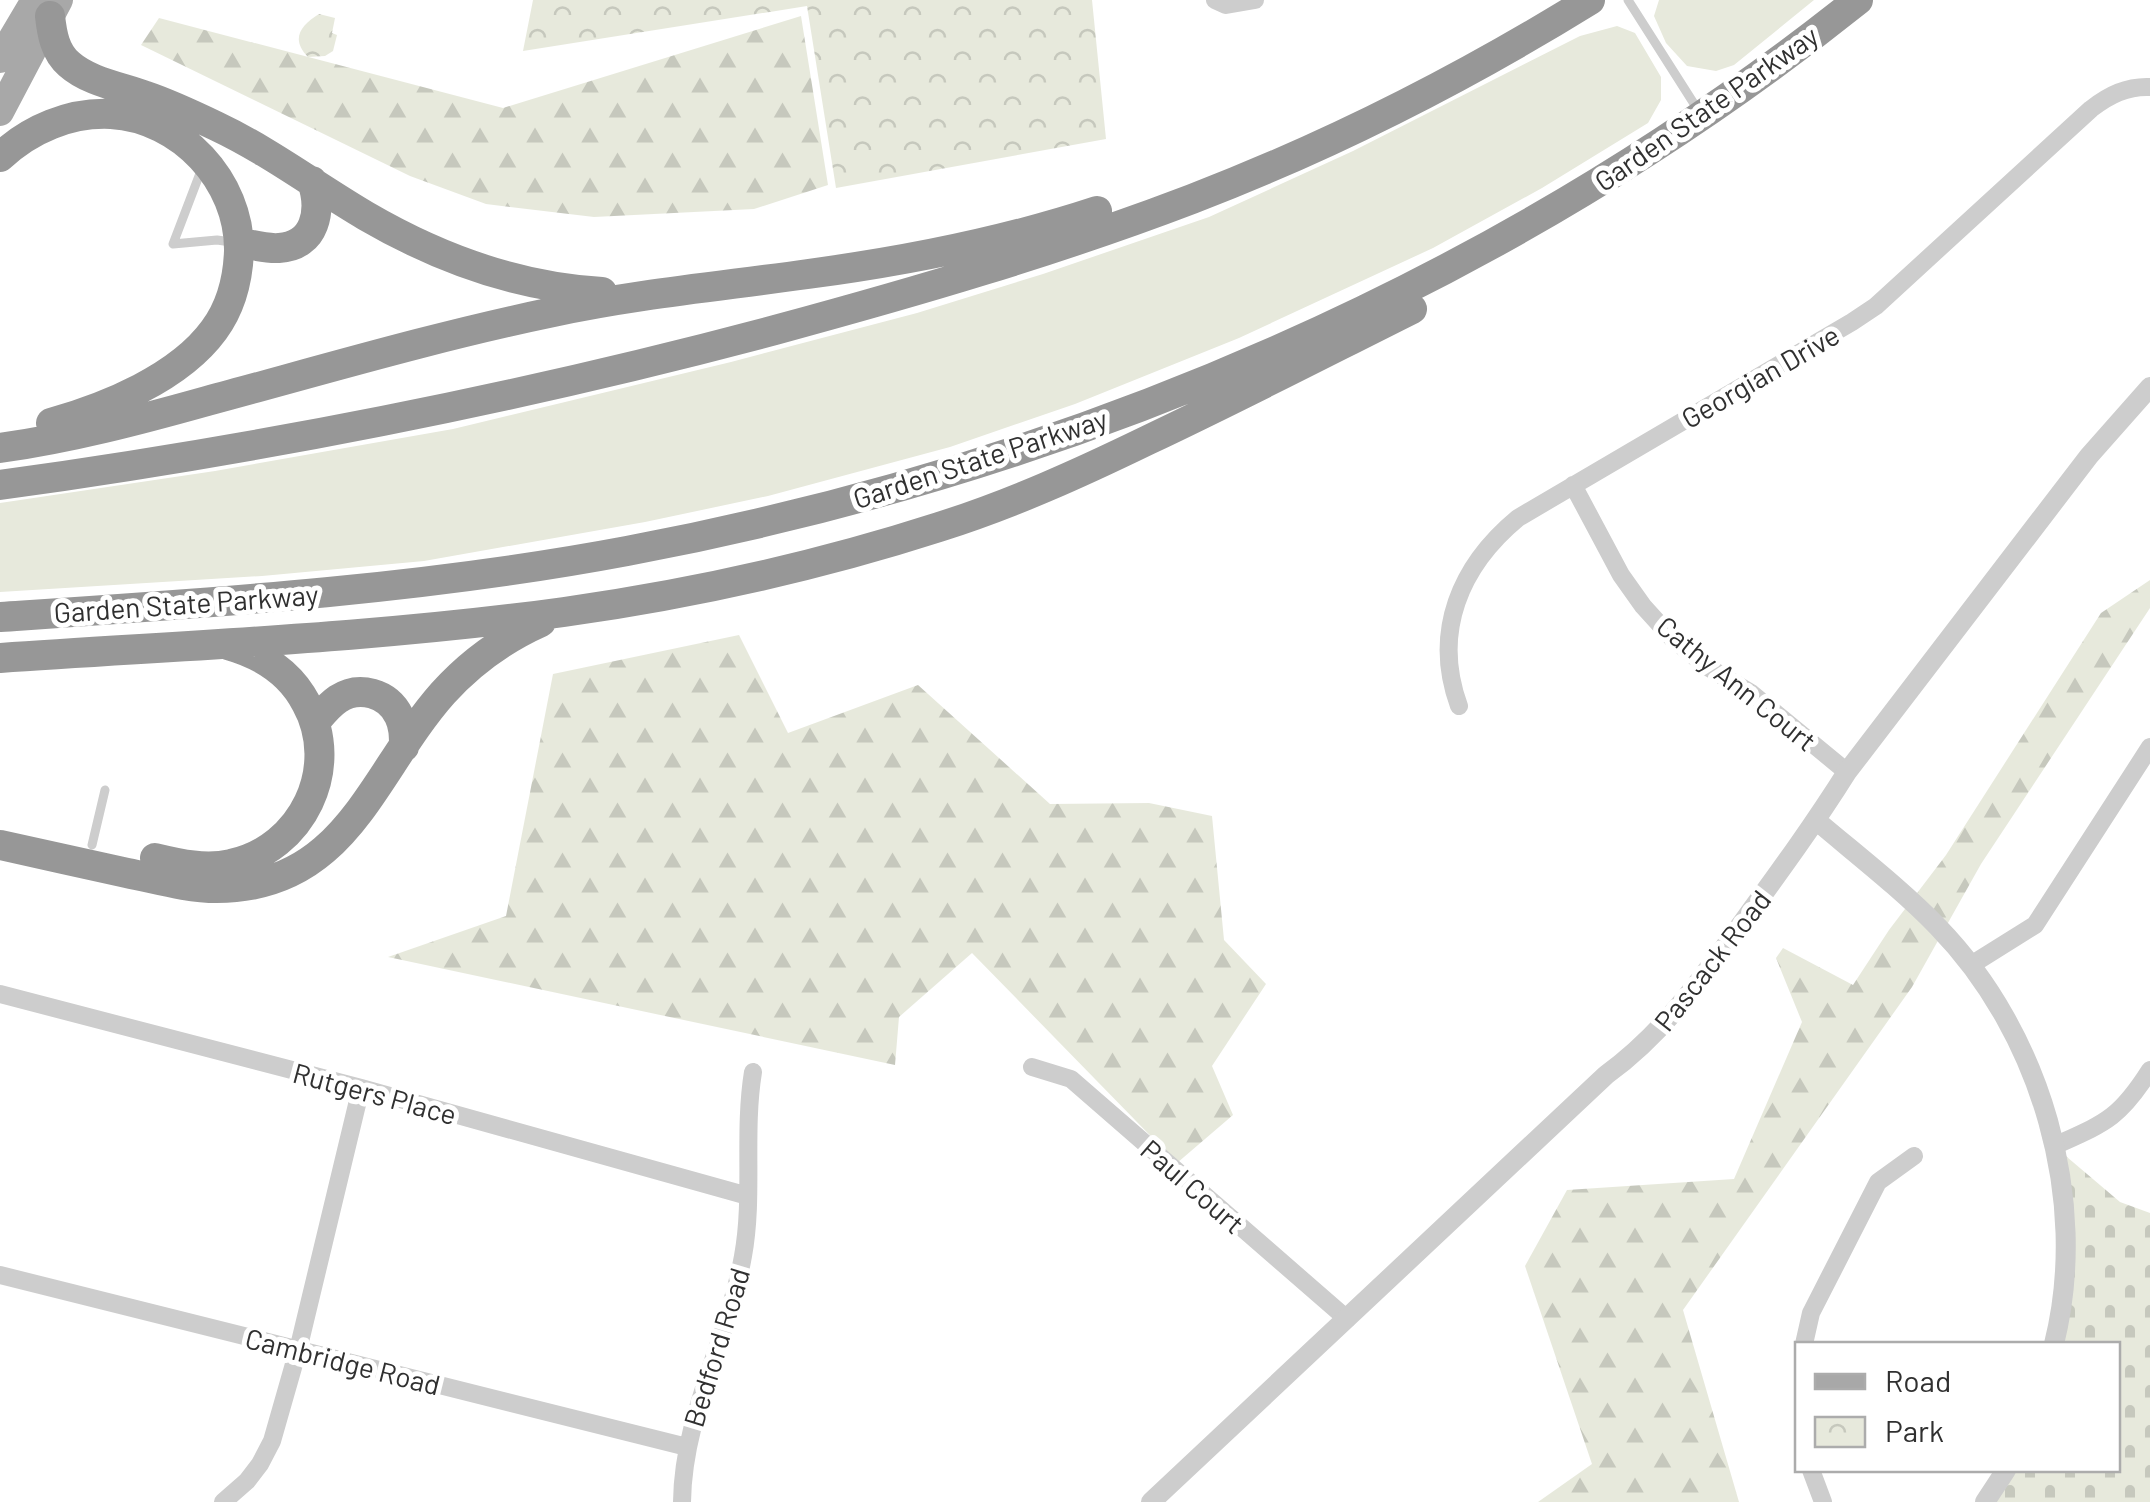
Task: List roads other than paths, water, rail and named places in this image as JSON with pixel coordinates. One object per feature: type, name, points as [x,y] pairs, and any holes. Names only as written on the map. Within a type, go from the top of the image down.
[{"type":"highway","points":[[0,485],[204,454],[506,396],[872,304],[1019,259],[1194,198],[1320,144],[1444,84],[1590,0]]},
{"type":"highway","name":"Garden State Parkway","points":[[0,617],[424,582],[626,551],[830,505],[1044,441],[1221,375],[1469,258],[1645,154],[1858,0]]},
{"type":"highway","points":[[44,5],[59,54],[78,71],[218,126],[424,248],[494,273],[560,287],[645,294]]},
{"type":"highway","points":[[0,157],[21,139],[76,117],[112,114],[145,121],[192,148],[205,161],[226,191],[239,242],[236,281],[225,313],[189,357],[162,376],[100,406],[0,437]]},
{"type":"highway","points":[[0,448],[121,425],[506,322],[645,294],[856,268],[965,248],[1058,224],[1160,189],[1320,144]]},
{"type":"highway","points":[[239,242],[282,248],[302,241],[316,221],[317,200],[312,181]]},
{"type":"highway","points":[[0,658],[382,632],[566,612],[849,554],[942,527],[1034,493],[1195,418],[1412,309],[1528,225]]},
{"type":"highway","points":[[0,845],[192,886],[214,888],[274,879],[307,863],[338,838],[441,696],[489,650],[566,612]]},
{"type":"highway","points":[[0,825],[181,864],[215,867],[258,856],[294,827],[311,799],[319,768],[315,722],[297,689],[273,665],[220,642]]},
{"type":"highway","points":[[315,722],[345,695],[374,694],[392,704],[398,713],[404,747]]},
{"type":"main road","points":[[0,33],[44,5]]},
{"type":"main road","points":[[0,59],[44,5]]},
{"type":"main road","points":[[0,112],[44,5]]},
{"type":"street","points":[[1215,0],[1226,6],[1255,0]]},
{"type":"street","name":"Georgian Drive","points":[[1459,706],[1450,668],[1453,612],[1476,559],[1496,536],[1518,518],[1864,314],[2106,98],[2124,90],[2150,88]]},
{"type":"street","name":"Pascack Road","points":[[1151,1502],[1606,1075],[1659,1030],[1687,999],[1847,772],[2089,456],[2150,388]]},
{"type":"street","name":"Cathy Ann Court","points":[[1573,485],[1620,575],[1672,638],[1706,666],[1751,693],[1847,772]]},
{"type":"street","points":[[1970,965],[2035,925],[2150,747]]},
{"type":"street","points":[[1816,821],[1939,928],[1998,1004],[2024,1054],[2042,1099],[2062,1189],[2063,1285],[2054,1342]]},
{"type":"street","name":"Rutgers Place","points":[[0,994],[361,1088],[748,1196]]},
{"type":"street","name":"Paul Court","points":[[1032,1067],[1071,1080],[1347,1319]]},
{"type":"street","points":[[2054,1146],[2118,1113],[2150,1070]]},
{"type":"street","name":"Bedford Road","points":[[682,1502],[687,1447],[696,1407],[744,1256],[753,1072]]},
{"type":"street","points":[[222,1502],[247,1481],[272,1441],[361,1088]]},
{"type":"street","points":[[1804,1342],[1811,1313],[1878,1182],[1914,1156]]},
{"type":"street","name":"Cambridge Road","points":[[0,1275],[687,1447]]},
{"type":"street","points":[[1812,1472],[1824,1502]]},
{"type":"street","points":[[1984,1502],[2005,1472]]},
{"type":"lane","points":[[1628,0],[1702,116]]},
{"type":"lane","points":[[205,161],[173,244],[239,242]]},
{"type":"lane","points":[[92,845],[105,790]]}]
